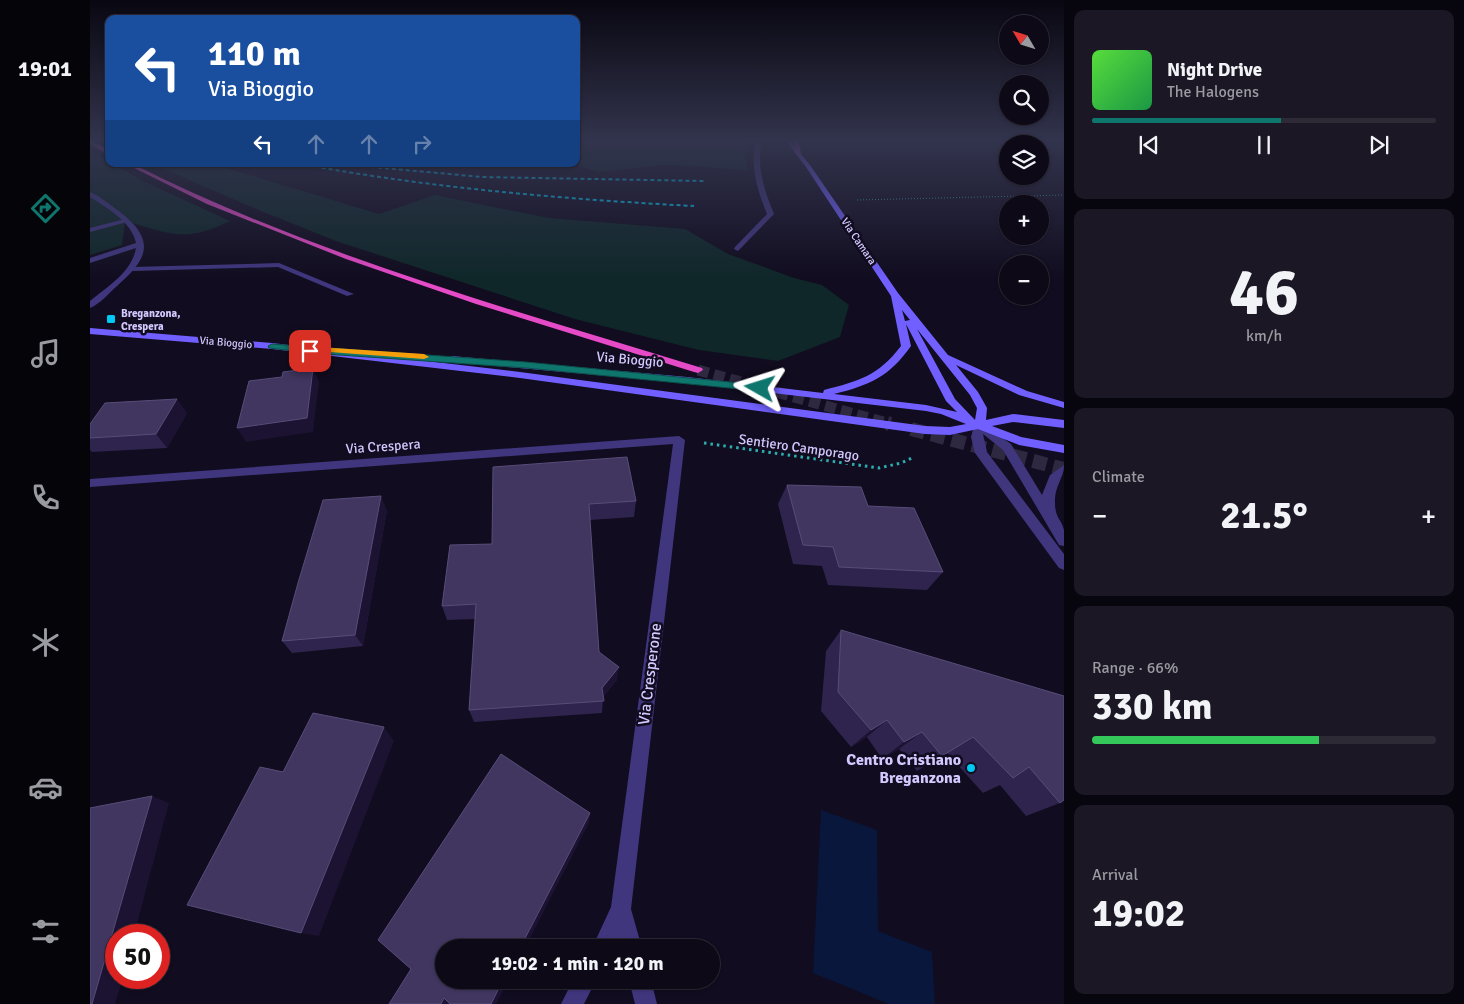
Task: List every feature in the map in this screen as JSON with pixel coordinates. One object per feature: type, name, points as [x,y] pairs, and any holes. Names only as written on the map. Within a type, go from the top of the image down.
[{"type":"highway","points":[[177,187],[308,242],[519,315],[698,370]]},
{"type":"main road","name":"Via Camara","points":[[821,187],[895,295],[974,394],[982,408],[980,426]]},
{"type":"main road","name":"Via Camara","points":[[895,295],[951,401],[961,412],[980,426]]},
{"type":"main road","points":[[815,394],[868,381],[888,371],[906,346],[895,295]]},
{"type":"main road","name":"Via Bioggio","points":[[90,331],[536,366],[815,394],[926,408],[943,412],[1019,441],[1064,449]]},
{"type":"main road","name":"Via Bioggio","points":[[272,346],[520,375],[925,430],[950,431],[1014,418],[1064,424]]},
{"type":"main road","points":[[943,354],[1023,394],[1064,405]]},
{"type":"street","points":[[738,249],[771,214],[760,187]]},
{"type":"street","points":[[90,194],[136,230],[140,244],[138,259],[132,269],[90,305]]},
{"type":"street","points":[[90,230],[125,221]]},
{"type":"street","points":[[90,261],[140,244]]},
{"type":"street","points":[[132,269],[279,264],[350,294]]},
{"type":"street","name":"Via Camara","points":[[1064,541],[1007,447],[980,426],[977,437],[981,453],[1064,564]]},
{"type":"street","name":"Via Crespera","points":[[90,483],[679,440]]},
{"type":"street","name":"Via Cresperone","points":[[606,939],[621,909],[679,440]]},
{"type":"street","points":[[1049,515],[1047,492],[1056,475],[1064,469]]},
{"type":"street","name":"Via Cresperone","points":[[621,909],[629,939]]},
{"type":"street","points":[[572,1004],[580,989]]},
{"type":"street","points":[[642,989],[646,1004]]},
{"type":"path","points":[[857,200],[1064,195]]},
{"type":"path","name":"Sentiero Camporago","points":[[679,440],[879,468],[901,463],[914,457]]},
{"type":"green space","points":[[90,187],[156,187],[230,221],[201,232],[178,234],[167,233],[125,221],[122,245],[90,255]]},
{"type":"green space","points":[[205,187],[289,187],[379,214],[435,195],[549,218],[685,229],[728,254],[794,278],[822,285],[849,305],[840,337],[778,361],[699,350],[575,319],[336,241]]},
{"type":"water","points":[[821,810],[877,830],[878,931],[932,952],[935,1004],[889,1004],[813,973]]},
{"type":"building","points":[[313,368],[307,418],[237,428],[249,381],[282,377],[283,372]]},
{"type":"building","points":[[177,399],[156,434],[90,438],[90,424],[105,403]]},
{"type":"building","points":[[627,457],[636,501],[589,504],[599,652],[619,667],[602,688],[604,701],[469,710],[476,604],[442,606],[450,545],[492,544],[493,467]]},
{"type":"building","points":[[787,485],[861,487],[868,506],[914,508],[943,572],[839,567],[833,547],[803,545]]},
{"type":"building","points":[[381,496],[355,635],[282,641],[323,500]]},
{"type":"building","points":[[841,630],[1064,696],[1064,800],[1060,803],[1029,767],[1013,778],[973,737],[942,756],[922,732],[904,742],[887,720],[871,730],[838,692]]},
{"type":"building","points":[[313,713],[384,727],[301,933],[187,905],[260,767],[283,772]]},
{"type":"building","points":[[501,754],[590,813],[525,939],[435,939],[435,989],[498,989],[491,1004],[450,1004],[444,998],[441,1004],[389,1004],[411,969],[378,940]]},
{"type":"building","points":[[152,796],[115,924],[105,924],[105,959],[92,1004],[90,1004],[90,808]]},
{"type":"tunnel","points":[[698,370],[890,424],[887,423]]},
{"type":"tunnel","points":[[911,429],[1064,469]]},
{"type":"railway","points":[[456,187],[595,200],[694,206]]},
{"type":"slow traffic","points":[[319,349],[424,357]]},
{"type":"place","name":"Breganzona, Crespera","points":[[111,319]]},
{"type":"place","name":"Centro Cristiano Breganzona","points":[[971,768]]},
{"type":"route","points":[[310,351],[272,346],[526,365],[760,388]]}]
